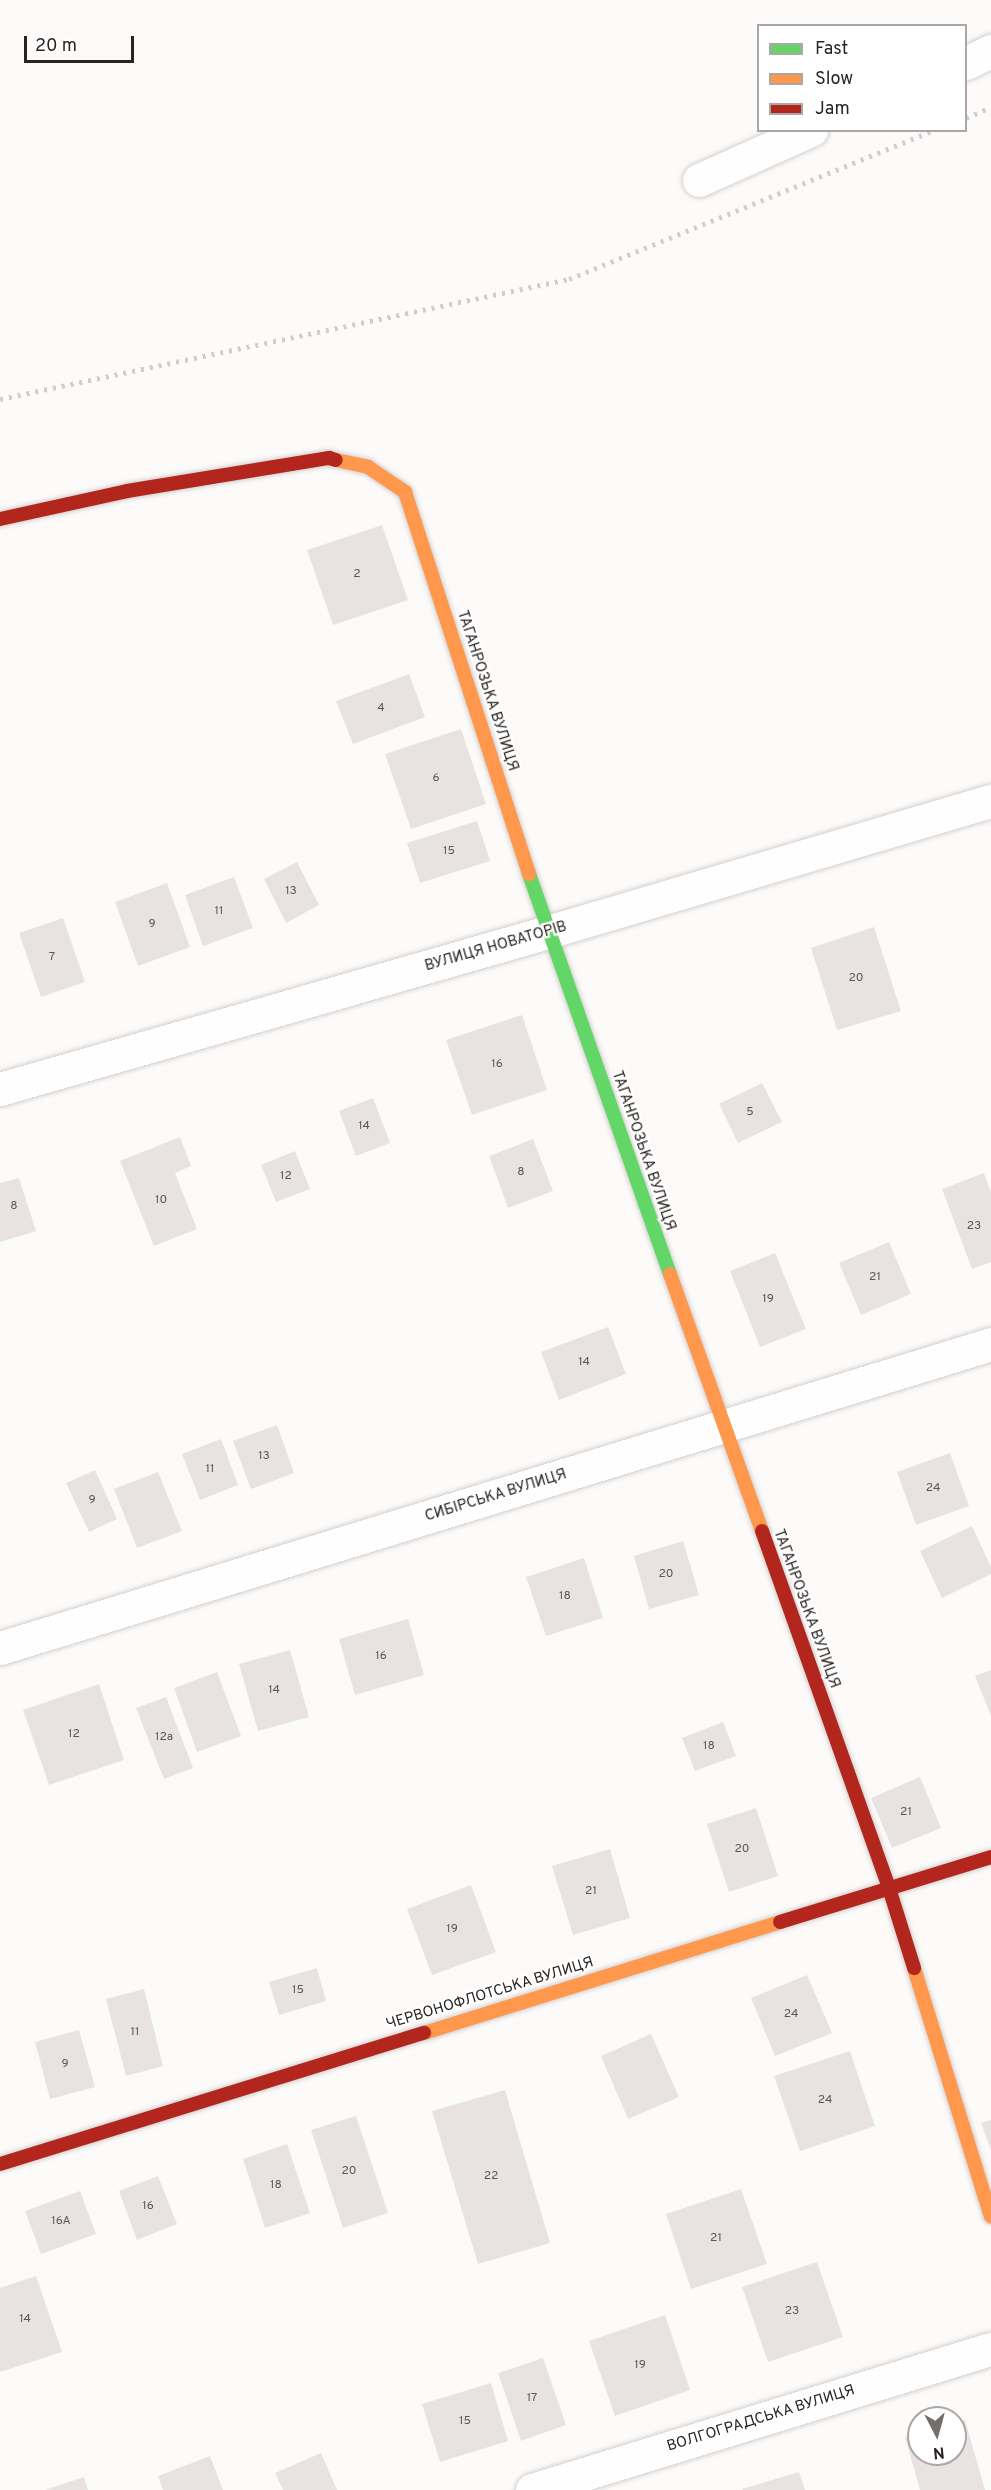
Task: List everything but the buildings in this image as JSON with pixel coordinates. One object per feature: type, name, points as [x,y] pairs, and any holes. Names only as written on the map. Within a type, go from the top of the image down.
[{"type":"street","points":[[967,63],[991,51]]},
{"type":"street","points":[[699,180],[807,132]]},
{"type":"street","name":"ТАГАНРОЗЬКА ВУЛИЦЯ","points":[[0,519],[127,491],[329,458],[368,467],[405,492],[548,932],[889,1888],[991,2216]]},
{"type":"street","name":"ВУЛИЦЯ НОВАТОРІВ","points":[[0,1089],[548,932],[991,801]]},
{"type":"street","name":"СИБІРСЬКА ВУЛИЦЯ","points":[[0,1648],[991,1344]]},
{"type":"street","name":"ЧЕРВОНОФЛОТСЬКА ВУЛИЦЯ","points":[[0,2164],[991,1857]]},
{"type":"street","name":"ВОЛГОГРАДСЬКА ВУЛИЦЯ","points":[[532,2490],[991,2349]]},
{"type":"railway","points":[[967,118],[991,107]]},
{"type":"railway","points":[[0,399],[569,279],[929,132]]},
{"type":"traffic: fast","points":[[529,874],[670,1274]]},
{"type":"traffic: slow","points":[[336,460],[368,467],[405,492],[529,874]]},
{"type":"traffic: slow","points":[[670,1274],[762,1531]]},
{"type":"traffic: slow","points":[[424,2033],[780,1922]]},
{"type":"traffic: slow","points":[[914,1968],[991,2216]]},
{"type":"traffic: jam","points":[[0,519],[127,491],[329,458],[336,460]]},
{"type":"traffic: jam","points":[[762,1531],[889,1888],[914,1968]]},
{"type":"traffic: jam","points":[[780,1922],[991,1857]]},
{"type":"traffic: jam","points":[[0,2164],[424,2033]]}]
